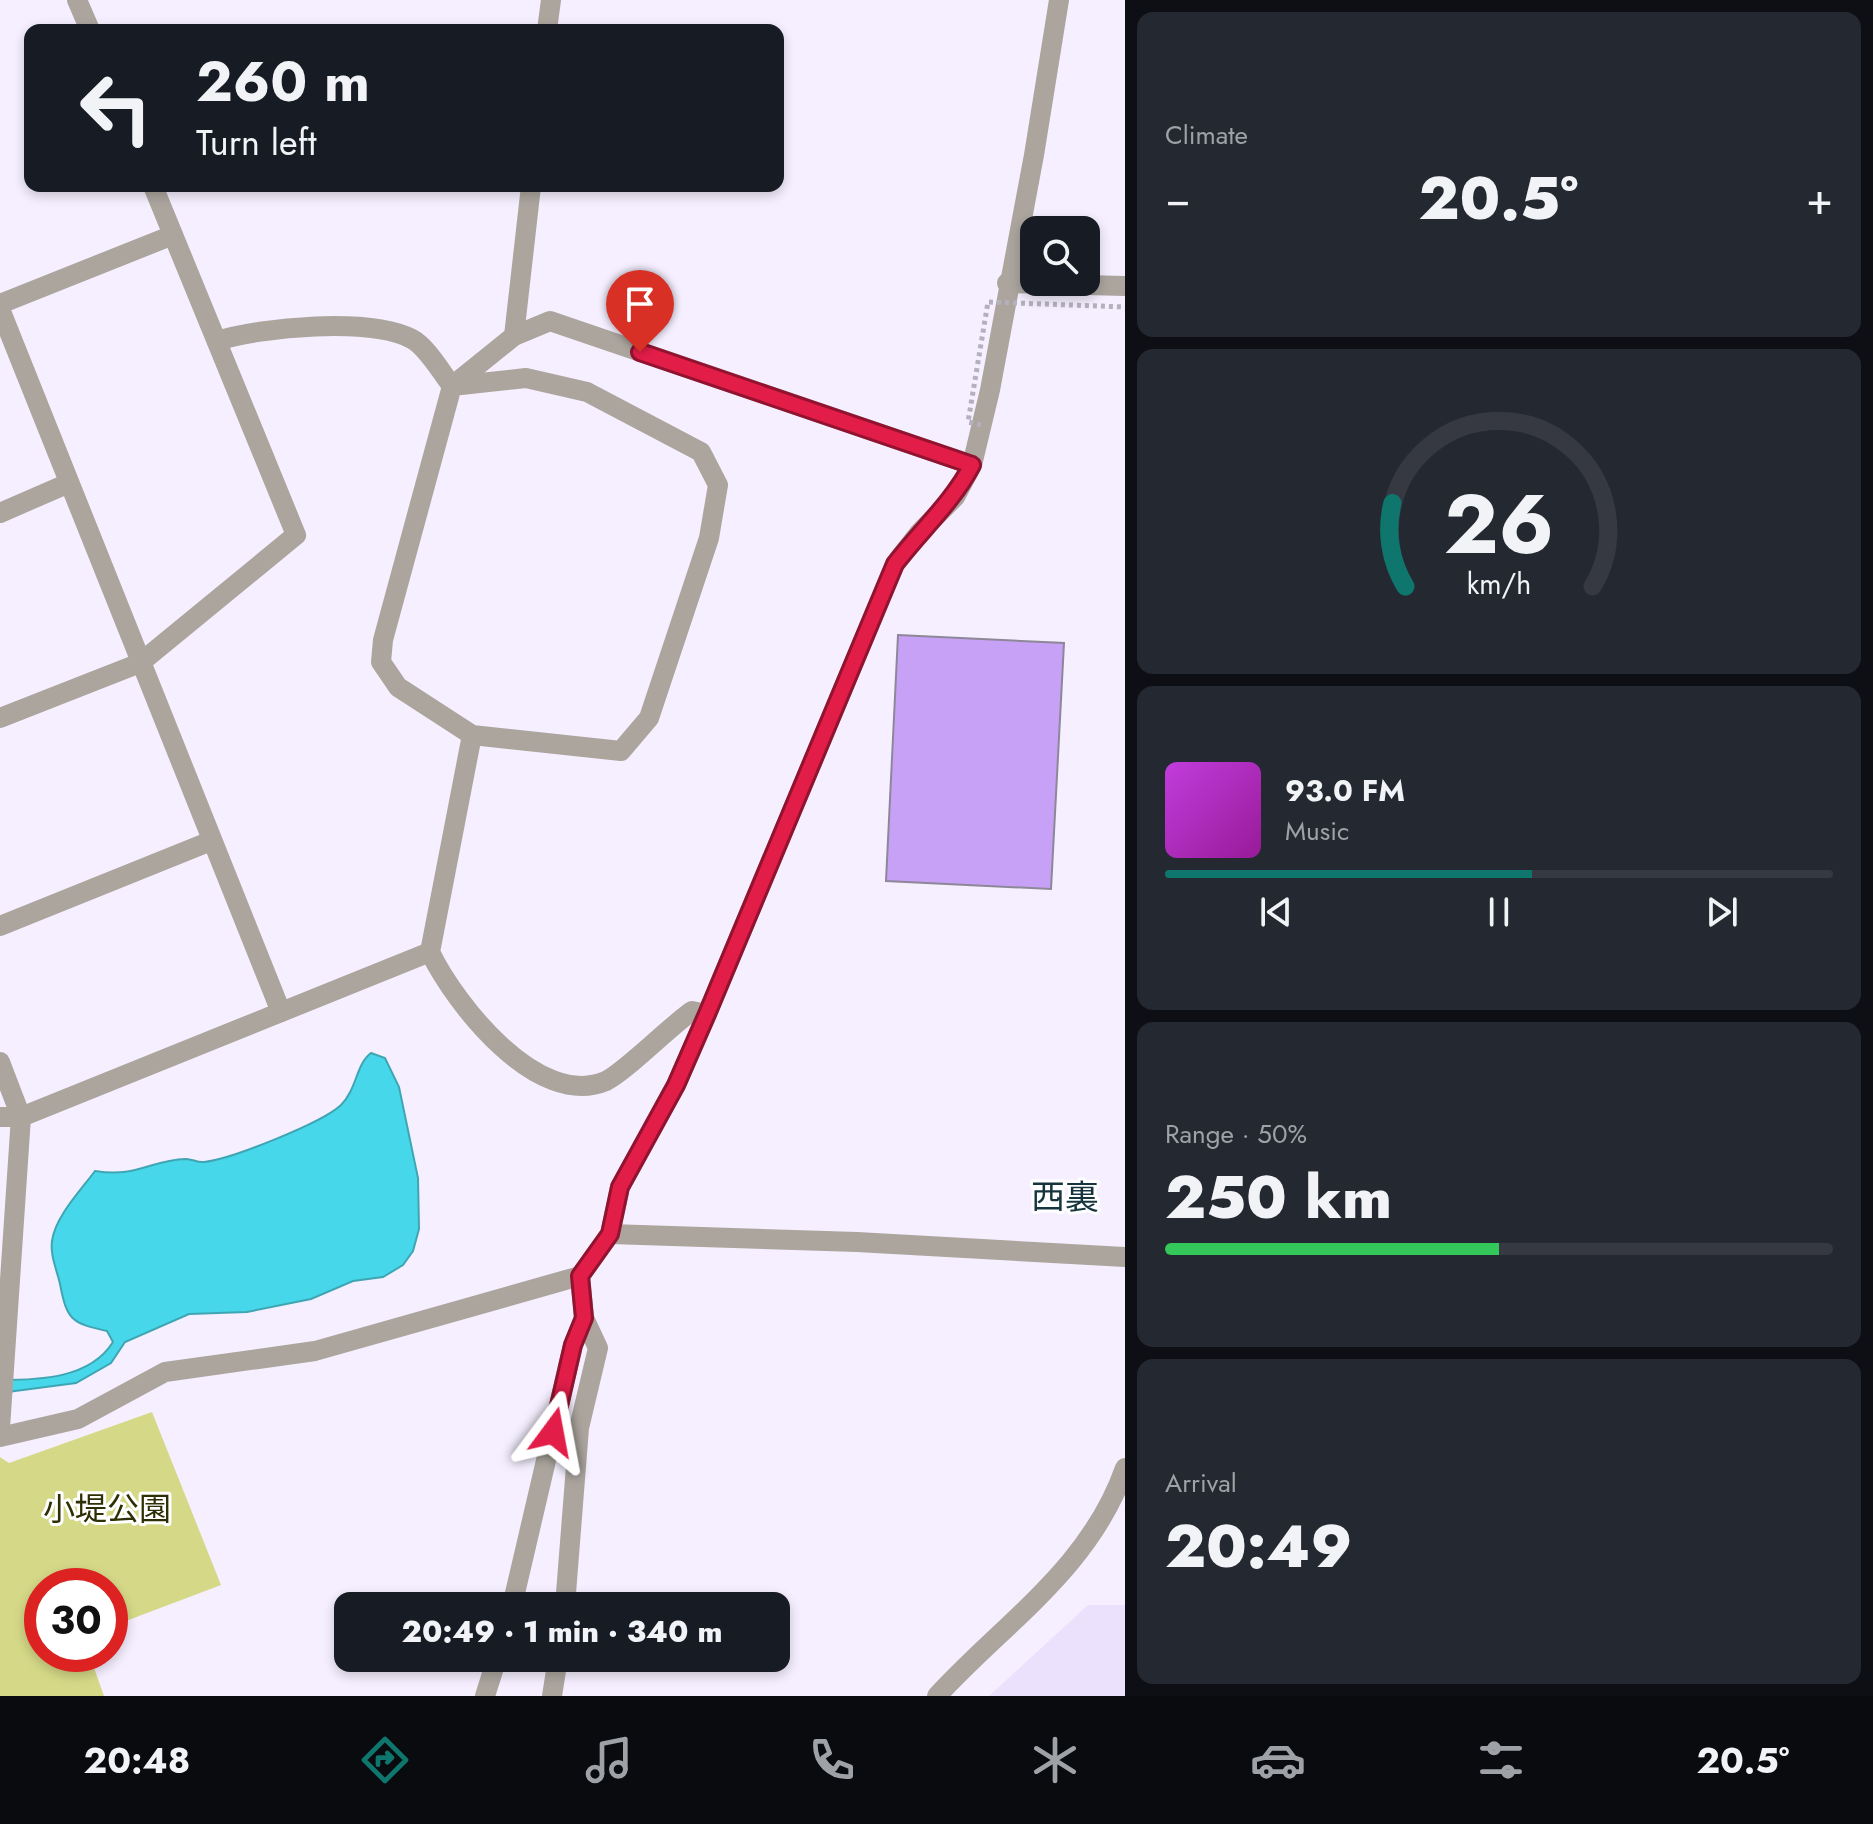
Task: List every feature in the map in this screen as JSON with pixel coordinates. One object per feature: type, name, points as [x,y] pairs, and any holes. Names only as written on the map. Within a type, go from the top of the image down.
[{"type":"street","points":[[77,0],[87,24]]},
{"type":"street","points":[[548,24],[551,0]]},
{"type":"street","points":[[0,1437],[78,1419],[165,1372],[315,1351],[580,1276],[610,1234],[620,1187],[676,1085],[895,564],[920,532],[955,497],[972,465],[1034,155],[1059,0]]},
{"type":"street","points":[[0,718],[140,663],[296,535],[155,192]]},
{"type":"street","points":[[514,336],[530,192]]},
{"type":"street","points":[[173,235],[0,307],[281,1012]]},
{"type":"street","points":[[1007,283],[1125,286]]},
{"type":"street","points":[[452,386],[526,378],[587,392],[701,452],[718,485],[709,538],[649,718],[621,751],[472,735],[398,687],[381,662],[383,640],[452,386],[514,336],[550,321],[972,465]]},
{"type":"street","points":[[217,341],[239,334],[367,325],[414,340],[452,386]]},
{"type":"street","points":[[0,513],[69,483]]},
{"type":"street","points":[[472,735],[430,952],[440,973],[507,1054],[549,1077],[579,1087],[607,1080],[692,1011],[707,1014]]},
{"type":"street","points":[[0,926],[211,841]]},
{"type":"street","points":[[0,1117],[21,1117],[430,952]]},
{"type":"street","points":[[0,1062],[21,1117],[0,1428]]},
{"type":"street","points":[[610,1234],[857,1242],[1125,1257]]},
{"type":"street","points":[[566,1592],[579,1428],[598,1348],[584,1318],[580,1276]]},
{"type":"street","points":[[515,1592],[573,1345],[584,1318]]},
{"type":"street","points":[[937,1696],[965,1665],[1047,1593],[1090,1535],[1125,1468]]},
{"type":"street","points":[[485,1696],[493,1672]]},
{"type":"street","points":[[552,1696],[556,1672]]},
{"type":"path","points":[[981,425],[968,422],[988,302],[1125,307]]},
{"type":"shaded area","points":[[1088,1605],[1125,1605],[1125,1696],[989,1696]]},
{"type":"green space","name":"小堤公園","points":[[152,1412],[221,1585],[128,1620],[128,1568],[24,1568],[24,1672],[95,1672],[104,1696],[0,1696],[0,1457],[9,1463]]},
{"type":"water","points":[[371,1053],[385,1058],[399,1087],[418,1178],[419,1229],[413,1251],[403,1265],[383,1277],[353,1281],[311,1299],[247,1312],[189,1314],[125,1342],[111,1363],[76,1383],[0,1393],[0,1380],[46,1378],[77,1370],[91,1364],[113,1342],[107,1331],[78,1322],[68,1313],[52,1252],[58,1223],[95,1171],[133,1171],[173,1160],[204,1162],[276,1139],[341,1105]]},
{"type":"building","points":[[898,635],[1064,643],[1051,889],[886,881]]},
{"type":"district","name":"西裏","points":[[1065,1197]]},
{"type":"route","points":[[553,1432],[573,1345],[584,1318],[580,1276],[610,1234],[620,1187],[676,1085],[895,564],[920,532],[955,497],[972,465],[640,352]]}]
